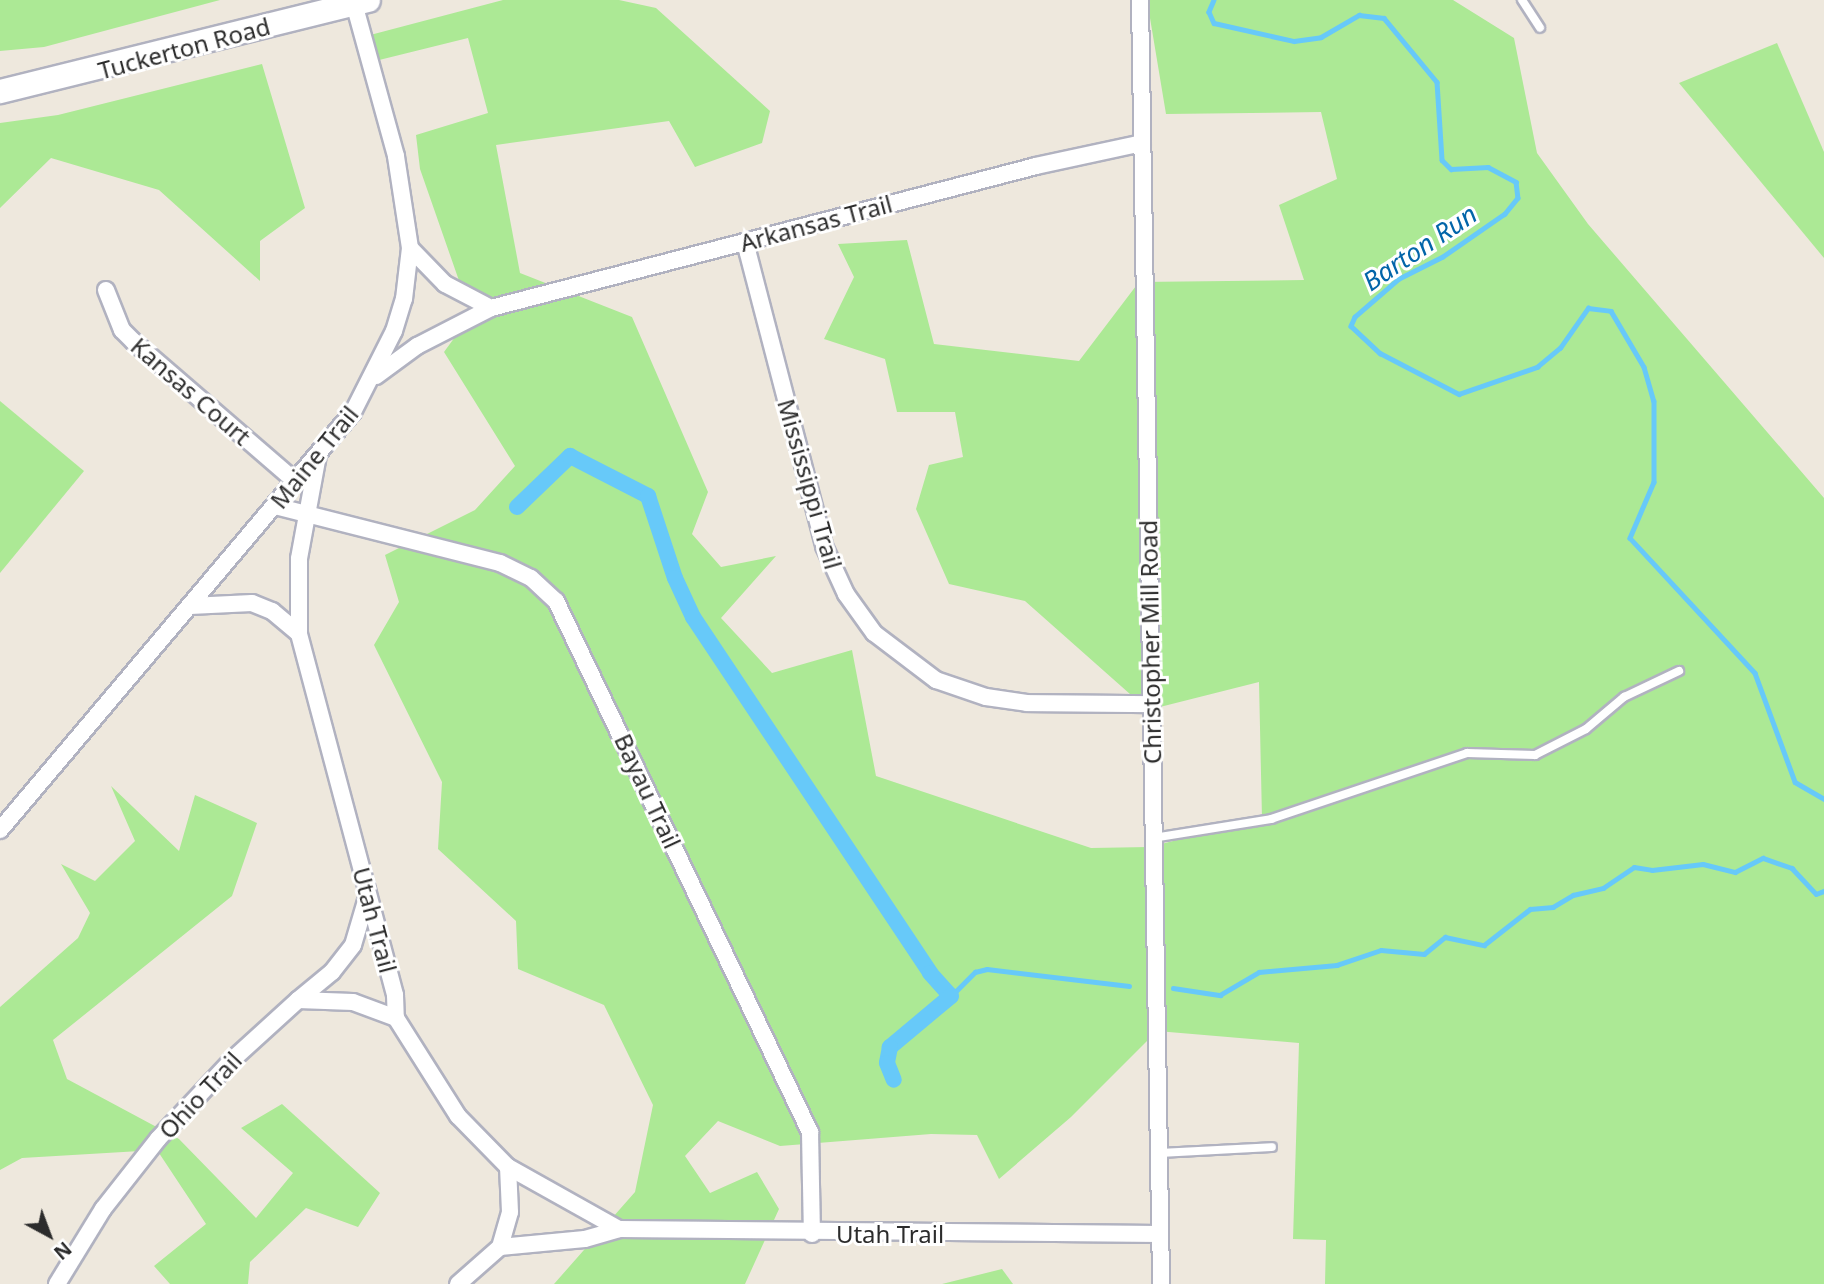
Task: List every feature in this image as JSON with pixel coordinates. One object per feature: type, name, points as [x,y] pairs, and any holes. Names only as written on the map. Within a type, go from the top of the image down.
[{"type":"main road","name":"Tuckerton Road","points":[[0,91],[361,2]]},
{"type":"street","name":"Christopher Mill Road","points":[[1140,0],[1161,1284]]},
{"type":"street","name":"Maine Trail","points":[[0,830],[275,506],[294,480],[318,455],[374,377],[404,299],[410,248],[396,156],[361,2]]},
{"type":"street","name":"Arkansas Trail","points":[[374,377],[417,346],[491,308],[1142,143]]},
{"type":"street","name":"Mississippi Trail","points":[[745,242],[824,546],[846,594],[874,633],[936,680],[986,698],[1027,703],[1151,704]]},
{"type":"street","points":[[410,248],[445,284],[491,308]]},
{"type":"street","name":"Kansas Court","points":[[106,290],[128,336],[294,480]]},
{"type":"street","name":"Utah Trail","points":[[318,455],[299,570],[299,634],[395,995],[396,1018],[458,1116],[508,1167],[619,1230]]},
{"type":"street","points":[[275,506],[306,515]]},
{"type":"street","name":"Bayau Trail","points":[[306,515],[500,563],[531,578],[556,601],[810,1132],[812,1234]]},
{"type":"street","points":[[190,606],[253,603],[272,611],[299,634]]},
{"type":"street","name":"Ohio Trail","points":[[57,1284],[103,1209],[158,1139],[231,1060],[332,972],[353,944],[368,895]]},
{"type":"street","points":[[298,1000],[353,1002],[396,1018]]},
{"type":"street","points":[[458,1284],[500,1247],[510,1212],[508,1167]]},
{"type":"street","name":"Utah Trail","points":[[500,1247],[585,1239],[619,1230],[812,1234],[1160,1234]]},
{"type":"lane","points":[[1522,0],[1540,28]]},
{"type":"lane","points":[[1153,838],[1271,819],[1468,753],[1535,755],[1586,729],[1624,697],[1679,671]]},
{"type":"lane","points":[[1159,1153],[1272,1147]]},
{"type":"green space","points":[[0,0],[220,0],[44,47],[0,51]]},
{"type":"green space","points":[[503,0],[619,0],[656,8],[770,111],[762,143],[695,167],[669,121],[496,145],[520,273],[632,317],[708,492],[692,534],[721,567],[776,556],[721,618],[772,673],[852,650],[876,776],[1091,848],[1149,847],[1262,819],[1259,682],[1148,710],[1025,601],[949,584],[916,509],[929,465],[963,457],[955,412],[897,412],[885,359],[824,339],[854,277],[838,244],[907,240],[934,344],[1079,361],[1139,282],[1304,280],[1279,205],[1337,179],[1321,112],[1166,114],[1147,0],[1453,0],[1514,38],[1537,153],[1588,224],[1824,498],[1824,1284],[1325,1284],[1326,1240],[1293,1239],[1299,1043],[1157,1031],[1071,1117],[999,1179],[977,1135],[931,1134],[780,1146],[718,1121],[685,1156],[710,1193],[757,1172],[779,1209],[745,1284],[554,1284],[635,1192],[653,1105],[604,1005],[518,969],[516,921],[438,849],[442,782],[374,645],[399,602],[385,555],[475,510],[515,466],[444,352],[471,315],[420,169],[416,135],[488,113],[468,38],[363,64],[355,39]]},
{"type":"green space","points":[[1777,43],[1824,152],[1824,258],[1679,83]]},
{"type":"green space","points":[[262,64],[305,208],[260,241],[260,281],[159,190],[51,158],[0,208],[0,123],[58,115]]},
{"type":"green space","points":[[0,401],[84,471],[0,573]]},
{"type":"green space","points":[[111,786],[179,851],[195,795],[257,823],[232,896],[53,1040],[67,1079],[179,1139],[256,1218],[293,1173],[241,1128],[282,1104],[380,1193],[358,1227],[306,1208],[250,1262],[248,1284],[170,1284],[154,1266],[206,1224],[157,1150],[22,1158],[0,1170],[0,1007],[78,938],[90,913],[61,864],[95,881],[135,841]]},
{"type":"green space","points":[[1002,1269],[1013,1284],[942,1284]]},
{"type":"waterway","name":"Barton Run","points":[[1214,0],[1209,12],[1214,23],[1294,41],[1321,37],[1359,15],[1384,18],[1437,82],[1442,160],[1451,169],[1488,167],[1516,182],[1518,198],[1505,214],[1443,257],[1399,279],[1355,317],[1351,326],[1380,353],[1459,394],[1537,367],[1560,348],[1588,308],[1611,311],[1644,367],[1654,401],[1654,482],[1630,538],[1755,673],[1795,782],[1824,799]]},
{"type":"waterway","points":[[517,507],[570,456],[648,496],[675,578],[693,617],[930,973],[951,996],[890,1047],[887,1063],[894,1080]]},
{"type":"waterway","points":[[1173,988],[1220,995],[1259,972],[1337,965],[1381,950],[1424,954],[1445,937],[1484,945],[1530,909],[1553,907],[1573,895],[1603,888],[1634,867],[1652,870],[1703,864],[1735,872],[1763,858],[1792,868],[1816,894],[1824,891]]},
{"type":"waterway","points":[[951,996],[975,972],[987,969],[1129,986]]}]
